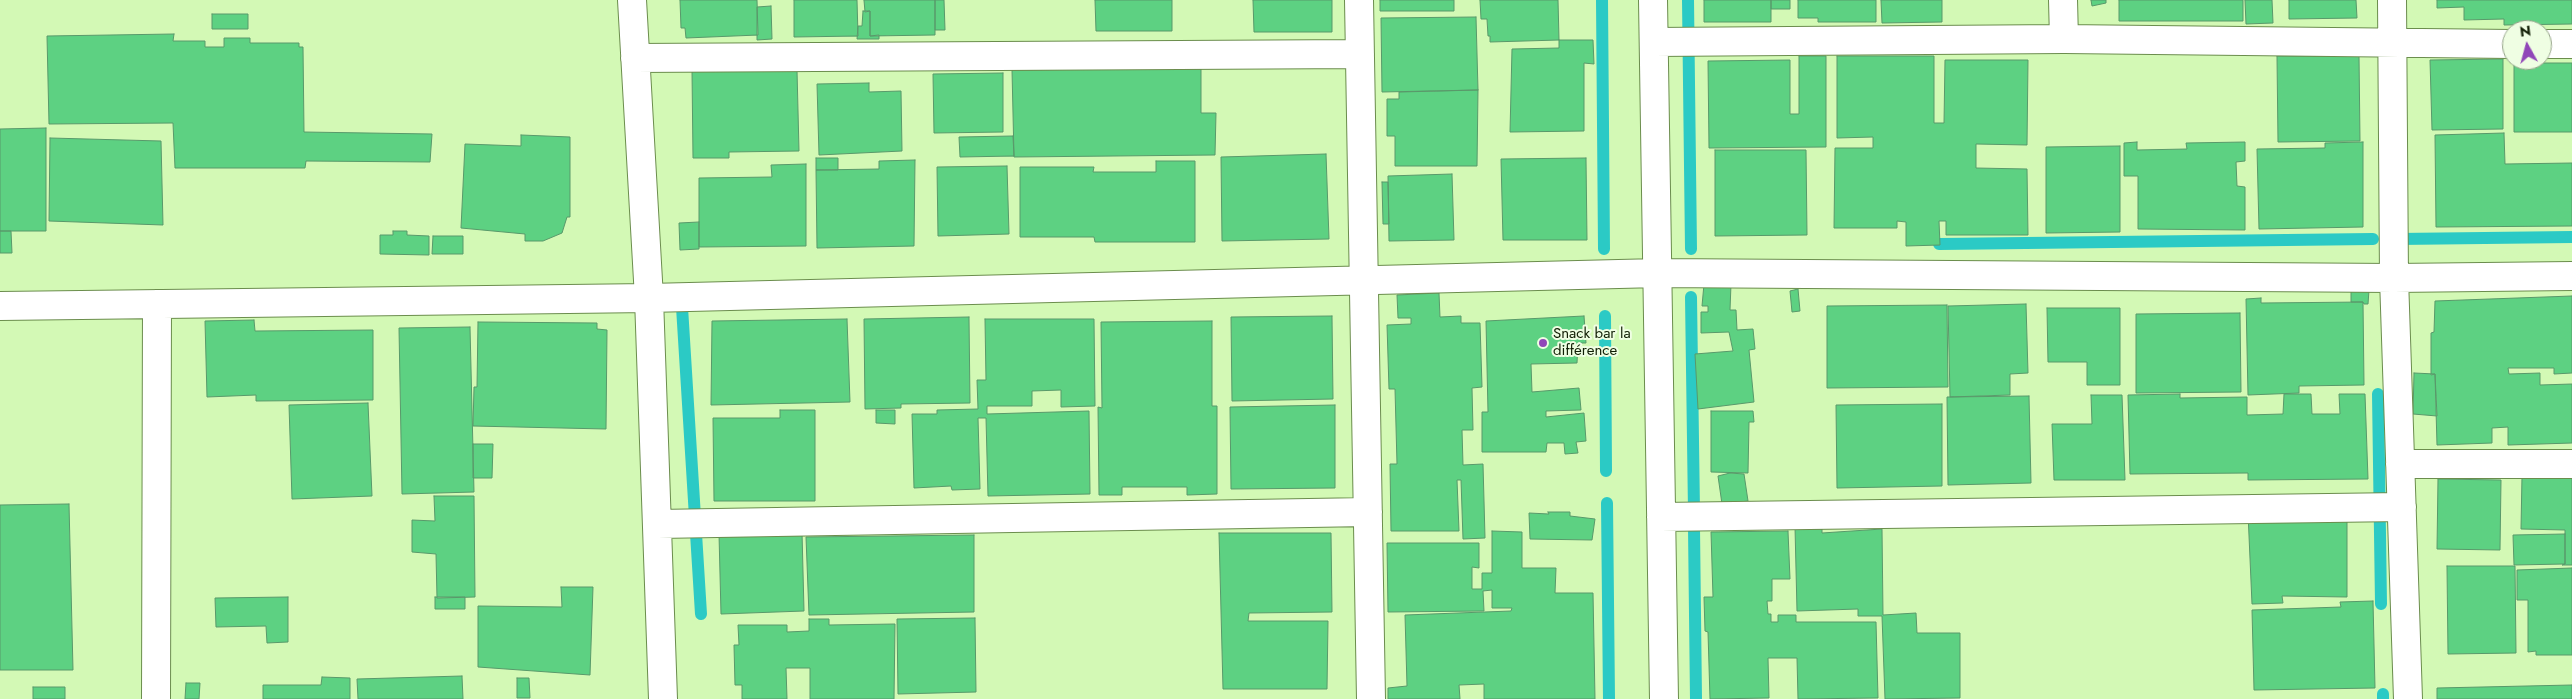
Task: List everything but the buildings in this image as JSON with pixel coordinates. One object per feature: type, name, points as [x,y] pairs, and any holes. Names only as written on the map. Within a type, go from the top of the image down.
[{"type":"street","points":[[632,0],[649,298],[663,699]]},
{"type":"street","points":[[1359,0],[1371,699]]},
{"type":"street","points":[[1653,0],[1659,272],[1664,699]]},
{"type":"street","points":[[2063,0],[2064,39]]},
{"type":"street","points":[[2392,0],[2394,278],[2408,699]]},
{"type":"street","points":[[1654,42],[2064,39],[2502,44]]},
{"type":"street","points":[[2552,44],[2572,44]]},
{"type":"street","points":[[635,58],[1360,54]]},
{"type":"street","points":[[0,306],[649,298],[1659,272],[2394,278],[2572,276]]},
{"type":"street","points":[[156,304],[156,699]]},
{"type":"street","points":[[2400,464],[2572,464]]},
{"type":"street","points":[[1661,517],[2402,507]]},
{"type":"street","points":[[658,524],[1368,512]]},
{"type":"waterway","points":[[1602,0],[1604,249]]},
{"type":"waterway","points":[[1688,0],[1691,249]]},
{"type":"waterway","points":[[2397,239],[2572,237]]},
{"type":"waterway","points":[[1939,244],[2373,239]]},
{"type":"waterway","points":[[1691,297],[1694,512]]},
{"type":"waterway","points":[[682,307],[701,614]]},
{"type":"waterway","points":[[1605,316],[1606,471]]},
{"type":"waterway","points":[[2378,394],[2381,604]]},
{"type":"waterway","points":[[1607,503],[1609,699]]},
{"type":"waterway","points":[[1694,528],[1696,699]]},
{"type":"waterway","points":[[2383,694],[2383,699]]},
{"type":"place","name":"Snack bar la différence","points":[[1543,343]]}]
